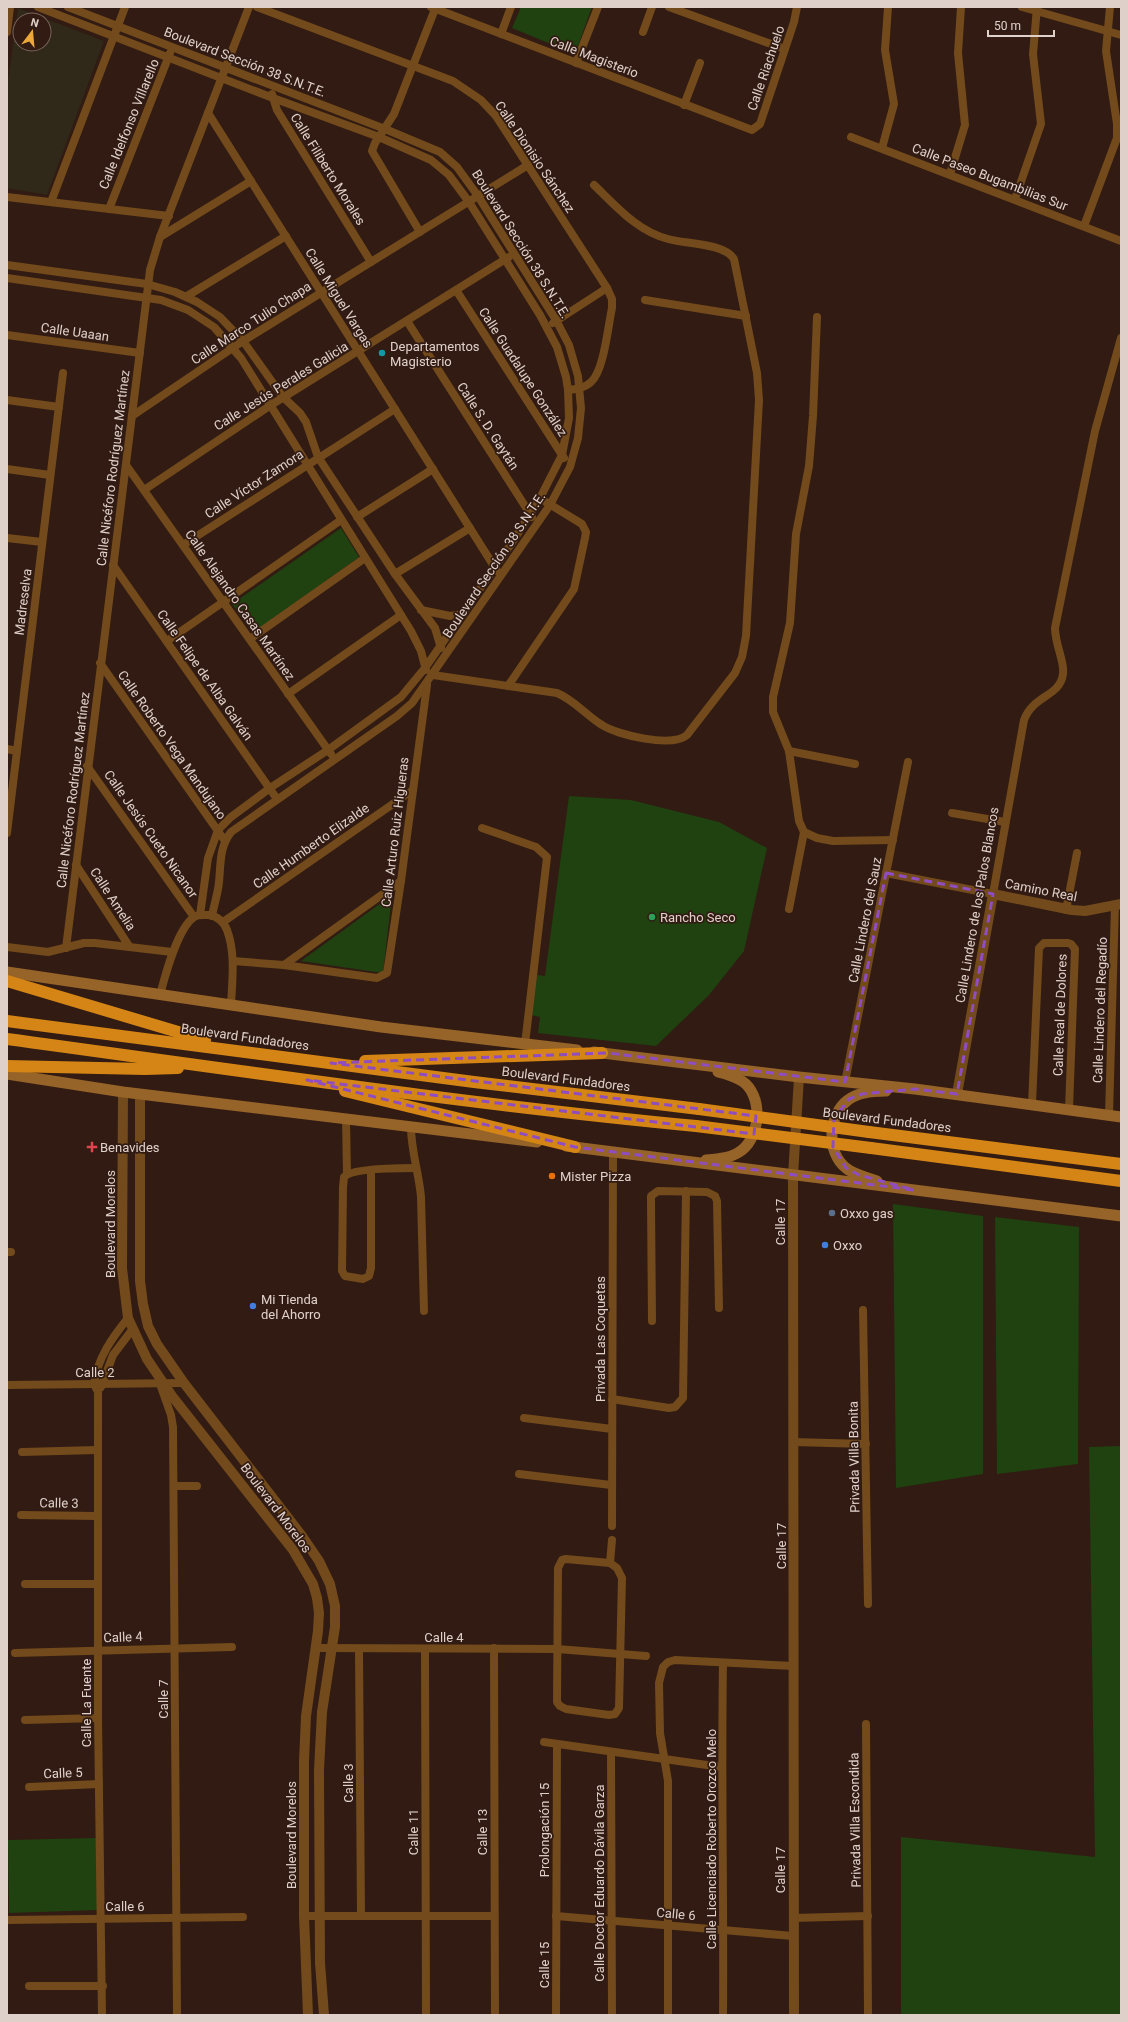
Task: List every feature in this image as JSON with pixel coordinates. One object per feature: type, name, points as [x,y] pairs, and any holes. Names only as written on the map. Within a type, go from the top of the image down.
[{"type":"highway","points":[[7,981],[238,1050]]},
{"type":"highway","name":"Boulevard Fundadores","points":[[7,1021],[1121,1164]]},
{"type":"highway","points":[[7,1038],[307,1080],[591,1116],[871,1148],[1121,1181]]},
{"type":"highway","points":[[331,1063],[602,1053]]},
{"type":"highway","points":[[7,1066],[145,1069],[208,1066]]},
{"type":"highway","points":[[307,1080],[392,1103],[579,1147]]},
{"type":"main road","points":[[7,972],[380,1027],[799,1077],[915,1088],[1121,1117]]},
{"type":"main road","points":[[678,1161],[725,1158],[735,1154],[750,1141],[755,1127],[757,1110],[750,1090],[742,1081],[698,1065]]},
{"type":"main road","points":[[7,1074],[122,1092],[579,1147],[793,1176],[1121,1216]]},
{"type":"main road","points":[[914,1190],[859,1175],[846,1168],[838,1158],[833,1147],[832,1133],[837,1114],[849,1099],[875,1091],[915,1088]]},
{"type":"street","points":[[7,32],[10,7]]},
{"type":"street","name":"Boulevard Sección 38 S.N.T.E.","points":[[38,7],[273,98],[379,137],[432,160],[449,175],[469,202],[547,326],[563,363],[568,390],[568,418],[562,455],[540,498],[463,614],[410,688],[393,704],[328,750],[270,788],[231,817],[218,830],[208,858],[197,916],[183,931],[172,952],[160,995]]},
{"type":"street","name":"Boulevard Sección 38 S.N.T.E.","points":[[68,7],[385,129],[429,147],[449,159],[457,167],[478,196],[556,320],[574,361],[580,388],[580,423],[570,467],[550,505],[427,683],[406,709],[239,826],[225,840]]},
{"type":"street","points":[[51,202],[125,7]]},
{"type":"street","name":"Calle Nicéforo Rodríguez Martínez","points":[[66,948],[87,766],[140,353],[147,284],[152,260],[160,237],[248,7]]},
{"type":"street","name":"Calle Dionisio Sánchez","points":[[258,7],[453,81],[481,100],[496,116],[607,288],[612,304],[599,371],[590,383],[580,388],[568,390]]},
{"type":"street","points":[[500,34],[511,7]]},
{"type":"street","points":[[576,63],[598,7]]},
{"type":"street","points":[[643,32],[652,7]]},
{"type":"street","points":[[669,7],[785,49]]},
{"type":"street","name":"Calle Riachuelo","points":[[748,130],[755,129],[760,124],[785,49],[796,7]]},
{"type":"street","points":[[882,148],[894,104],[885,50],[888,7]]},
{"type":"street","points":[[950,174],[963,134],[965,118],[957,48],[961,7]]},
{"type":"street","points":[[1022,7],[1036,9],[1121,35]]},
{"type":"street","points":[[1084,226],[1117,138],[1117,124],[1106,51],[1110,7]]},
{"type":"street","points":[[420,232],[373,155],[372,147],[394,114],[413,66],[433,8]]},
{"type":"street","name":"Calle Magisterio","points":[[433,8],[748,130]]},
{"type":"street","points":[[1016,199],[1041,124],[1033,54],[1036,9]]},
{"type":"street","name":"Calle Idelfonso Villarello","points":[[108,209],[173,47]]},
{"type":"street","points":[[684,105],[700,63]]},
{"type":"street","name":"Calle Filiberto Morales","points":[[272,86],[273,98],[277,110],[371,262]]},
{"type":"street","name":"Calle Miguel Vargas","points":[[208,113],[501,577]]},
{"type":"street","name":"Calle Paseo Bugambilias Sur","points":[[851,137],[1016,199],[1121,241]]},
{"type":"street","name":"Calle Marco Tulio Chapa","points":[[132,416],[243,341],[528,165]]},
{"type":"street","points":[[160,237],[251,181]]},
{"type":"street","points":[[433,675],[549,692],[563,696],[570,700],[609,729],[653,740],[675,741],[682,739],[686,735],[739,666],[744,648],[747,622],[759,400],[757,374],[734,259],[728,252],[719,249],[669,239],[648,232],[632,220],[594,185]]},
{"type":"street","points":[[7,197],[169,216]]},
{"type":"street","points":[[186,296],[286,236]]},
{"type":"street","name":"Calle Jesús Perales Galicia","points":[[144,490],[271,404],[407,321],[514,253]]},
{"type":"street","name":"Boulevard Sección 38 S.N.T.E.","points":[[7,266],[147,284],[186,296],[220,317],[243,341],[283,397],[300,413],[306,422],[318,457],[395,574],[435,628],[441,645],[440,664]]},
{"type":"street","points":[[7,278],[146,296],[188,310],[214,327],[234,348],[271,404],[341,520],[401,615],[417,642],[425,668],[427,683]]},
{"type":"street","points":[[547,326],[607,288]]},
{"type":"street","name":"Calle Guadalupe González","points":[[456,290],[570,467]]},
{"type":"street","points":[[645,300],[746,316]]},
{"type":"street","points":[[789,909],[804,832],[799,821],[789,751],[775,720],[773,704],[790,623],[796,534],[809,466],[814,416],[817,317]]},
{"type":"street","name":"Calle S. D. Gaytán","points":[[407,321],[537,524]]},
{"type":"street","name":"Calle Uaaan","points":[[7,335],[140,353]]},
{"type":"street","name":"Calle Lindero de los Palos Blancos","points":[[957,1094],[1024,720],[1030,707],[1059,686],[1064,673],[1056,642],[1056,622],[1093,438],[1121,338]]},
{"type":"street","name":"Madreselva","points":[[7,833],[63,373]]},
{"type":"street","points":[[7,400],[59,407]]},
{"type":"street","name":"Calle Víctor Zamora","points":[[183,545],[307,464],[395,409]]},
{"type":"street","name":"Calle Alejandro Casas Martínez","points":[[126,465],[335,760]]},
{"type":"street","points":[[7,469],[50,475]]},
{"type":"street","points":[[357,517],[433,469]]},
{"type":"street","points":[[508,686],[570,596],[579,572],[586,538],[585,528],[582,524],[540,498]]},
{"type":"street","points":[[166,641],[341,520]]},
{"type":"street","points":[[395,574],[470,528]]},
{"type":"street","points":[[7,538],[42,542]]},
{"type":"street","points":[[250,639],[365,558]]},
{"type":"street","name":"Calle Felipe de Alba Galván","points":[[113,565],[277,799]]},
{"type":"street","name":"Boulevard Sección 38 S.N.T.E.","points":[[421,610],[450,616],[463,614]]},
{"type":"street","points":[[288,694],[401,615]]},
{"type":"street","name":"Calle Roberto Vega Mandujano","points":[[100,663],[225,840]]},
{"type":"street","name":"Calle Arturo Ruiz Higueras","points":[[284,965],[377,978],[386,975],[401,881],[427,683]]},
{"type":"street","points":[[7,750],[17,751]]},
{"type":"street","points":[[789,751],[855,764]]},
{"type":"street","name":"Calle Lindero del Sauz","points":[[845,1082],[908,762]]},
{"type":"street","name":"Calle Jesús Cueto Nicanor","points":[[87,766],[197,916]]},
{"type":"street","name":"Calle Humberto Elizalde","points":[[223,922],[413,790]]},
{"type":"street","points":[[952,813],[1005,822]]},
{"type":"street","points":[[482,828],[536,847],[547,857],[525,1044]]},
{"type":"street","points":[[804,832],[817,838],[833,841],[893,840]]},
{"type":"street","points":[[212,916],[219,882],[220,855],[225,840]]},
{"type":"street","points":[[1066,910],[1077,853]]},
{"type":"street","name":"Calle Amelia","points":[[76,864],[130,946]]},
{"type":"street","name":"Camino Real","points":[[886,873],[1066,910],[1085,911],[1118,905]]},
{"type":"street","points":[[233,961],[284,965],[401,881]]},
{"type":"street","name":"Calle Lindero del Regadío","points":[[1109,1115],[1118,905]]},
{"type":"street","points":[[197,916],[212,916],[223,922],[227,930],[233,961],[231,1006]]},
{"type":"street","points":[[7,947],[48,952],[95,943],[172,952]]},
{"type":"street","name":"Calle Real de Dolores","points":[[1032,1104],[1039,948],[1044,943],[1068,943],[1075,949],[1069,1110]]},
{"type":"street","name":"Calle 17","points":[[794,2015],[793,1176],[799,1077]]},
{"type":"street","name":"Boulevard Morelos","points":[[122,1092],[122,1268],[128,1318],[132,1330],[162,1384],[294,1550],[312,1584],[319,1613],[305,1742],[304,1916],[308,2015]]},
{"type":"street","name":"Boulevard Morelos","points":[[140,1094],[140,1281],[148,1326],[157,1344],[184,1383],[302,1536],[319,1561],[330,1584],[335,1606],[335,1627],[320,1739],[320,1969],[324,2015]]},
{"type":"street","points":[[346,1119],[347,1174],[343,1187],[342,1271],[345,1276],[363,1279],[369,1276],[371,1268],[371,1170]]},
{"type":"street","points":[[411,1127],[412,1152],[421,1196],[424,1311]]},
{"type":"street","name":"Privada Las Coquetas","points":[[612,1526],[613,1152]]},
{"type":"street","points":[[347,1174],[371,1170],[415,1168]]},
{"type":"street","points":[[652,1321],[651,1196],[658,1191],[712,1193],[717,1201],[720,1308]]},
{"type":"street","points":[[612,1400],[669,1408],[675,1407],[683,1398],[686,1191]]},
{"type":"street","name":"Privada Villa Bonita","points":[[863,1310],[868,1604]]},
{"type":"street","name":"Calle La Fuente","points":[[102,2015],[103,1986],[97,1584],[98,1386],[102,1356],[108,1344],[128,1318]]},
{"type":"street","name":"Calle La Fuente","points":[[98,1386],[113,1355],[132,1330]]},
{"type":"street","name":"Calle 2","points":[[7,1385],[98,1386],[184,1383]]},
{"type":"street","name":"Calle 7","points":[[162,1384],[173,1427],[177,2015]]},
{"type":"street","points":[[524,1418],[612,1429]]},
{"type":"street","points":[[793,1442],[866,1444]]},
{"type":"street","points":[[22,1452],[97,1450]]},
{"type":"street","points":[[519,1474],[611,1485]]},
{"type":"street","points":[[174,1486],[197,1486]]},
{"type":"street","name":"Calle 3","points":[[21,1515],[97,1516]]},
{"type":"street","points":[[610,1563],[612,1540]]},
{"type":"street","points":[[566,1559],[610,1563],[617,1568],[622,1578],[619,1708],[614,1714],[609,1715],[560,1706],[557,1696],[557,1649],[559,1564],[566,1559]]},
{"type":"street","points":[[26,1584],[97,1584]]},
{"type":"street","name":"Calle 4","points":[[14,1653],[232,1647]]},
{"type":"street","name":"Calle 4","points":[[316,1648],[359,1650],[523,1648],[557,1649],[646,1656]]},
{"type":"street","name":"Calle 13","points":[[494,1648],[495,2015]]},
{"type":"street","name":"Calle 11","points":[[425,1649],[426,2015]]},
{"type":"street","name":"Calle 3","points":[[359,1650],[360,1916]]},
{"type":"street","points":[[668,2015],[668,1781],[660,1733],[660,1674],[663,1667],[668,1662],[675,1660],[794,1666]]},
{"type":"street","name":"Calle Licenciado Roberto Orozco Melo","points":[[723,1663],[721,1767],[724,1930],[723,2015]]},
{"type":"street","points":[[25,1720],[98,1718]]},
{"type":"street","name":"Privada Villa Escondida","points":[[866,1724],[868,2015]]},
{"type":"street","points":[[544,1742],[721,1767]]},
{"type":"street","name":"Prolongación 15","points":[[556,1916],[557,1744]]},
{"type":"street","name":"Calle Doctor Eduardo Dávila Garza","points":[[611,1752],[612,2015]]},
{"type":"street","name":"Calle 5","points":[[29,1786],[99,1784]]},
{"type":"street","points":[[304,1916],[494,1916]]},
{"type":"street","name":"Calle 6","points":[[556,1916],[793,1936]]},
{"type":"street","name":"Calle 15","points":[[556,1916],[556,2015]]},
{"type":"street","points":[[793,1918],[868,1916]]},
{"type":"street","name":"Calle 6","points":[[7,1920],[243,1917]]},
{"type":"street","points":[[29,1986],[103,1986]]},
{"type":"highlighted area","points":[[886,873],[993,894],[957,1094],[915,1089],[862,1094],[849,1099],[834,1119],[833,1147],[846,1168],[859,1175],[914,1190],[575,1147],[307,1080],[754,1134],[756,1116],[331,1063],[608,1053],[845,1082]]},
{"type":"shaded area","points":[[18,8],[28,12],[17,12]]},
{"type":"shaded area","points":[[52,21],[104,41],[47,195],[7,188],[7,88],[12,52],[52,52]]},
{"type":"green space","points":[[521,7],[592,7],[575,54],[512,28]]},
{"type":"green space","points":[[341,528],[359,557],[253,633],[232,604]]},
{"type":"green space","name":"Rancho Seco","points":[[569,796],[631,800],[719,822],[767,848],[744,951],[709,995],[656,1046],[538,1033],[540,1017],[531,1015],[537,975],[545,976]]},
{"type":"green space","points":[[392,895],[383,973],[301,961]]},
{"type":"green space","points":[[893,1204],[983,1216],[983,1474],[896,1488]]},
{"type":"green space","points":[[995,1217],[1079,1227],[1078,1464],[997,1474]]},
{"type":"green space","points":[[1121,1446],[1121,2015],[901,2015],[901,1837],[1095,1857],[1089,1447]]},
{"type":"green space","points":[[96,1838],[98,1910],[9,1913],[8,1840]]},
{"type":"place","name":"Departamentos Magisterio","points":[[382,353]]},
{"type":"place","name":"Rancho Seco","points":[[652,917]]},
{"type":"place","name":"Benavides","points":[[92,1147]]},
{"type":"place","name":"Mister Pizza","points":[[552,1176]]},
{"type":"place","name":"Oxxo gas","points":[[832,1213]]},
{"type":"place","name":"Oxxo","points":[[825,1245]]},
{"type":"place","name":"Mi Tienda del Ahorro","points":[[253,1306]]}]
